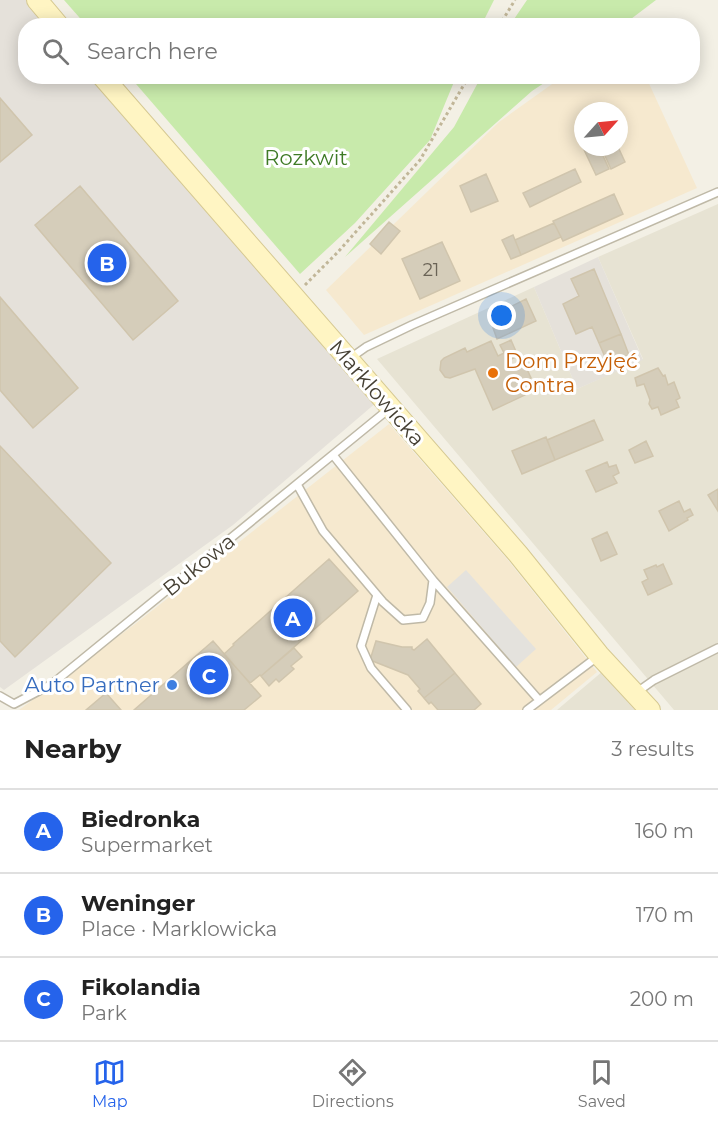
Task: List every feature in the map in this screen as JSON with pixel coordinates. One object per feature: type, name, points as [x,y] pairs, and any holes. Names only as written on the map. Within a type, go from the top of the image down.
[{"type":"main road","points":[[37,0],[52,18]]},
{"type":"main road","name":"Marklowicka","points":[[109,84],[518,554],[600,655],[650,710]]},
{"type":"lane","points":[[348,359],[366,347],[412,325],[718,192]]},
{"type":"lane","name":"Bukowa","points":[[0,696],[14,704],[52,684],[391,408]]},
{"type":"lane","points":[[333,455],[433,580],[539,700]]},
{"type":"lane","points":[[298,486],[323,531],[377,595],[403,620],[423,618],[430,603],[433,580]]},
{"type":"lane","points":[[377,595],[361,646],[371,668],[407,710]]},
{"type":"lane","points":[[635,694],[654,680],[718,648]]},
{"type":"lane","points":[[527,710],[600,655]]},
{"type":"path","points":[[504,18],[515,0]]},
{"type":"path","points":[[293,297],[337,253],[420,160],[464,84]]},
{"type":"shaded area","points":[[0,0],[27,0],[43,18],[18,18],[18,84],[99,84],[377,402],[233,525],[4,690],[0,687]]},
{"type":"shaded area","points":[[552,84],[649,84],[697,188],[364,335],[326,290],[499,122]]},
{"type":"shaded area","points":[[718,204],[718,710],[674,710],[377,359],[534,287],[577,389],[643,359],[598,257]]},
{"type":"shaded area","points":[[598,257],[643,360],[577,389],[534,287]]},
{"type":"shaded area","points":[[389,424],[507,559],[597,672],[551,710],[19,710],[135,624]]},
{"type":"shaded area","points":[[466,570],[536,649],[516,667],[447,587]]},
{"type":"shaded area","points":[[603,671],[636,710],[557,710]]},
{"type":"green space","points":[[64,0],[494,0],[485,18],[80,18]]},
{"type":"green space","points":[[527,0],[656,0],[632,18],[515,18]]},
{"type":"green space","name":"Rozkwit","points":[[136,84],[453,84],[430,140],[355,223],[300,274]]},
{"type":"green space","points":[[477,84],[542,84],[345,257],[454,127]]},
{"type":"building","points":[[0,98],[32,135],[0,162]]},
{"type":"building","points":[[587,156],[603,156],[609,169],[596,175]]},
{"type":"building","points":[[605,156],[622,156],[625,162],[611,169]]},
{"type":"building","points":[[575,169],[581,182],[530,207],[523,193]]},
{"type":"building","points":[[486,174],[498,201],[471,212],[460,186]]},
{"type":"building","points":[[80,186],[178,301],[133,340],[35,225]]},
{"type":"building","points":[[614,194],[623,214],[563,241],[553,221]]},
{"type":"building","points":[[389,222],[400,231],[381,254],[370,244]]},
{"type":"building","points":[[554,223],[561,237],[521,255],[515,240]]},
{"type":"building","points":[[513,235],[521,255],[511,259],[502,240]]},
{"type":"building","points":[[442,242],[460,281],[420,299],[402,259]]},
{"type":"building","points":[[594,269],[621,334],[599,343],[592,327],[576,334],[563,304],[579,296],[571,279]]},
{"type":"building","points":[[0,297],[78,388],[33,428],[0,390]]},
{"type":"building","points":[[526,299],[536,321],[497,339],[493,328],[506,322],[500,312]]},
{"type":"building","points":[[621,334],[629,355],[608,364],[599,343]]},
{"type":"building","points":[[511,340],[518,356],[509,360],[514,370],[525,365],[531,378],[520,383],[525,395],[493,410],[475,369],[450,378],[445,377],[440,370],[441,361],[444,358],[465,348],[467,352],[491,341],[498,356],[504,353],[500,345]]},
{"type":"building","points":[[658,368],[663,376],[665,375],[668,385],[674,382],[680,398],[676,400],[679,407],[661,415],[658,407],[652,409],[649,404],[650,400],[644,384],[637,386],[635,378]]},
{"type":"building","points":[[594,420],[603,440],[555,460],[547,440]]},
{"type":"building","points":[[546,437],[555,460],[522,474],[512,451]]},
{"type":"building","points":[[646,441],[653,456],[635,463],[629,450]]},
{"type":"building","points":[[0,446],[111,563],[15,657],[0,641]]},
{"type":"building","points":[[607,462],[609,467],[616,465],[619,473],[613,476],[617,483],[596,492],[586,471]]},
{"type":"building","points":[[718,489],[718,511],[708,495]]},
{"type":"building","points":[[679,501],[684,512],[690,509],[693,515],[669,531],[659,511]]},
{"type":"building","points":[[607,532],[617,554],[601,561],[592,539]]},
{"type":"building","points":[[329,559],[358,591],[261,676],[250,683],[224,654]]},
{"type":"building","points":[[663,564],[672,584],[648,595],[642,582],[648,579],[644,570]]},
{"type":"building","points":[[427,639],[455,673],[424,698],[418,691],[420,689],[408,675],[370,660],[376,641],[412,647],[414,650]]},
{"type":"building","points":[[213,641],[261,696],[244,710],[134,710]]},
{"type":"building","points":[[294,648],[302,657],[291,666],[294,669],[279,682],[276,679],[269,686],[261,676]]},
{"type":"building","points":[[455,673],[481,704],[474,710],[438,710],[424,698]]},
{"type":"building","points":[[106,693],[121,710],[86,710]]},
{"type":"place","name":"Weninger","points":[[107,263]]},
{"type":"place","name":"Dom Przyjęć Contra","points":[[493,373]]},
{"type":"place","name":"Biedronka","points":[[293,618]]},
{"type":"place","name":"Fikolandia","points":[[209,675]]},
{"type":"place","name":"Auto Partner","points":[[172,685]]}]
